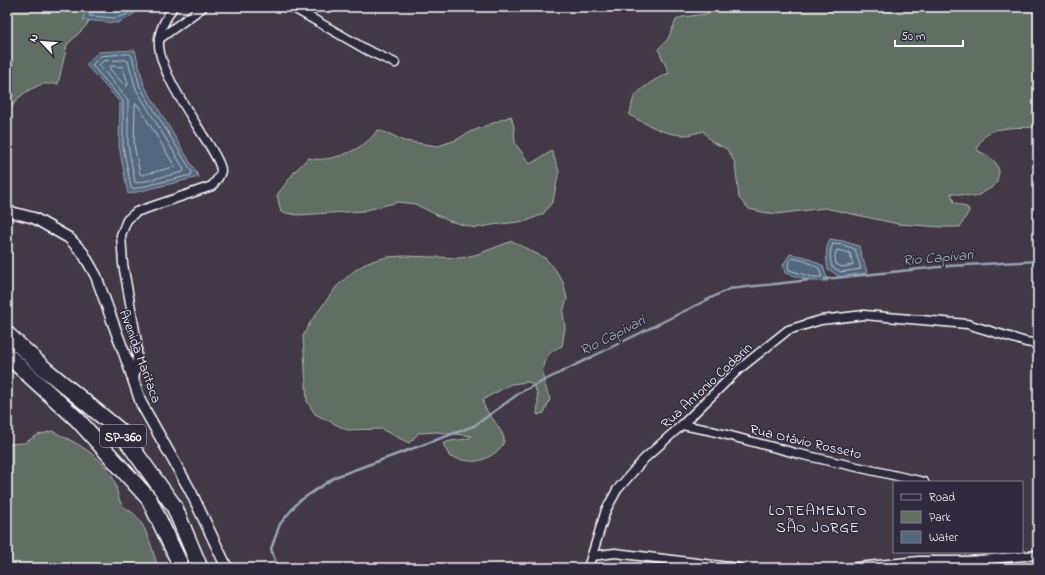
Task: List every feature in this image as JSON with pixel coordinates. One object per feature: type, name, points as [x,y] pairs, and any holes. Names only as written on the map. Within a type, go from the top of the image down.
[{"type":"highway","name":"SP-360","points":[[7,334],[46,370],[119,430],[174,506],[200,568]]},
{"type":"highway","name":"SP-360","points":[[7,355],[77,419],[149,499],[182,568]]},
{"type":"street","points":[[134,381],[137,342],[123,264],[121,235],[123,227],[127,220],[136,212],[212,186],[217,180],[221,171],[209,145],[164,69],[159,48],[159,39],[162,27],[173,7]]},
{"type":"street","points":[[159,39],[203,7]]},
{"type":"street","points":[[292,7],[367,50],[395,63]]},
{"type":"street","name":"Avenida Maritaca","points":[[7,211],[34,218],[68,238],[83,253],[96,276],[141,402],[190,490],[227,568]]},
{"type":"street","name":"Rua Antonio Codarin","points":[[588,568],[606,510],[617,490],[644,459],[682,425],[738,370],[788,330],[821,320],[864,314],[967,324],[1012,338],[1038,344]]},
{"type":"street","name":"Rua Otávio Rosseto","points":[[682,425],[708,430],[799,454],[920,481]]},
{"type":"street","points":[[592,556],[615,553],[738,568]]},
{"type":"street","points":[[847,568],[919,561],[968,561],[1038,555]]},
{"type":"green space","points":[[7,7],[102,7],[95,10],[86,26],[67,45],[58,84],[42,84],[29,90],[17,99],[12,107],[7,111]]},
{"type":"green space","points":[[713,7],[1038,7],[1038,127],[997,130],[992,131],[983,137],[977,150],[990,157],[996,163],[999,171],[997,182],[993,187],[975,197],[951,193],[954,202],[968,208],[969,211],[960,227],[898,224],[825,208],[776,214],[749,209],[739,198],[735,163],[727,149],[712,142],[703,131],[694,134],[677,135],[656,128],[629,115],[635,96],[654,80],[669,73],[658,49],[668,39],[676,20],[682,17],[707,14]]},
{"type":"green space","points":[[511,116],[514,127],[515,143],[530,164],[552,151],[559,171],[553,201],[543,214],[527,221],[475,228],[449,221],[415,204],[398,202],[363,211],[298,215],[281,212],[277,195],[295,171],[308,158],[326,159],[347,153],[365,143],[377,130],[390,134],[404,141],[438,146],[456,140],[470,132]]},
{"type":"green space","points":[[512,241],[545,258],[555,269],[563,282],[567,299],[563,312],[565,328],[562,346],[548,355],[544,361],[544,383],[550,399],[544,413],[537,415],[537,392],[533,385],[529,382],[511,384],[484,399],[483,403],[485,408],[502,432],[504,439],[501,447],[490,456],[474,461],[450,457],[443,444],[472,436],[437,432],[419,433],[409,443],[381,429],[347,430],[315,414],[307,401],[303,336],[311,321],[337,286],[354,271],[368,262],[388,257],[404,256],[461,258],[478,254]]},
{"type":"green space","points":[[52,431],[87,450],[109,471],[114,480],[121,503],[136,515],[141,522],[150,541],[158,568],[7,568],[7,444],[24,443],[38,435]]},
{"type":"water","points":[[86,7],[143,7],[128,18],[117,23],[83,20]]},
{"type":"water","points":[[135,50],[144,85],[199,177],[128,194],[119,146],[120,102],[86,65],[98,52]]},
{"type":"water","points":[[830,239],[859,246],[867,273],[840,277],[828,269],[826,254]]},
{"type":"water","points":[[790,254],[806,257],[823,266],[828,281],[812,281],[785,273],[783,265]]},
{"type":"waterway","name":"Rio Capivari","points":[[825,279],[949,266],[1038,261]]},
{"type":"waterway","name":"Rio Capivari","points":[[281,568],[276,563],[271,549],[280,524],[298,502],[335,477],[474,426],[521,392],[729,289],[810,280]]},
{"type":"district","name":"LOTEAMENTO SÃO JORGE","points":[[818,518]]}]
